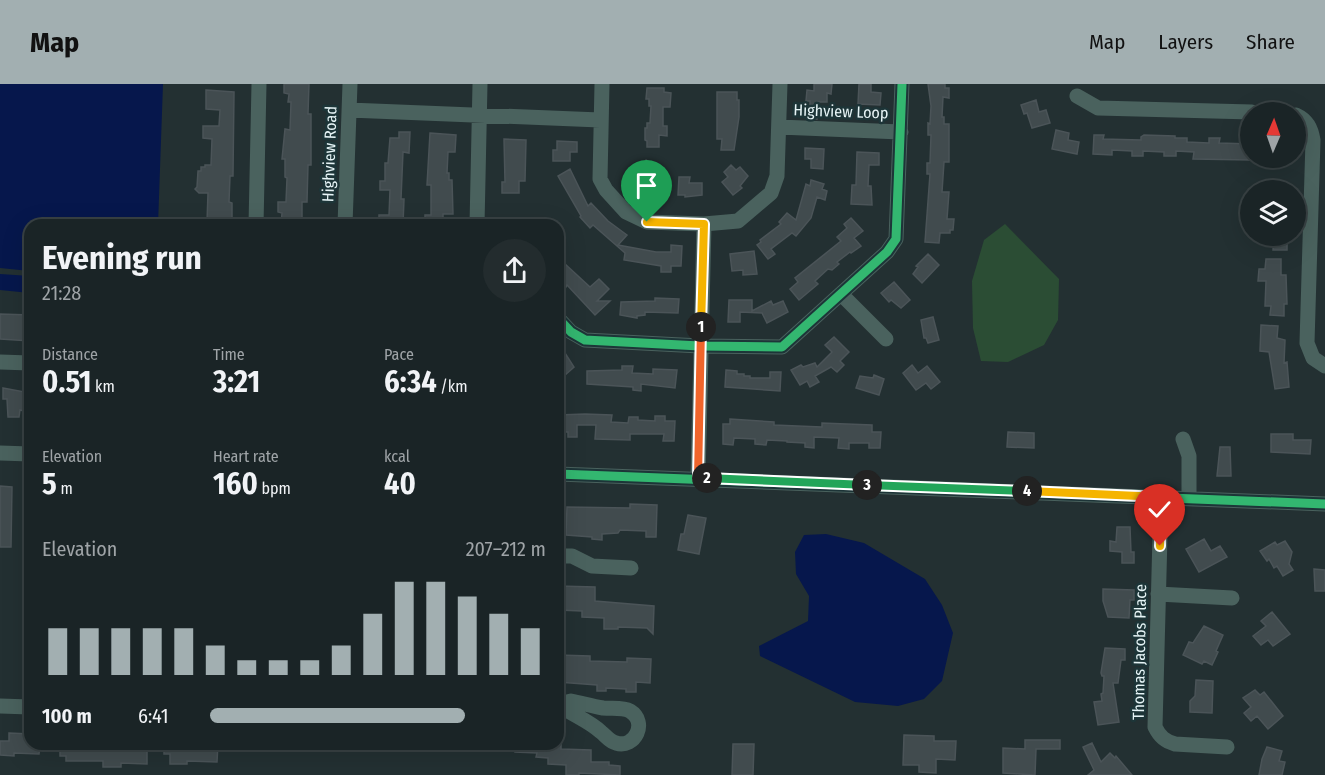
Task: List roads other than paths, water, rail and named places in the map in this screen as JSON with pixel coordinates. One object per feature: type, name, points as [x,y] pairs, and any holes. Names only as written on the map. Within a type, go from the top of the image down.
[{"type":"street","points":[[256,219],[259,84]]},
{"type":"street","name":"Highview Road","points":[[345,219],[350,84]]},
{"type":"street","points":[[477,219],[480,84]]},
{"type":"street","points":[[602,84],[600,179],[606,190],[626,212],[647,222],[704,224],[738,221],[771,192],[777,176],[780,84]]},
{"type":"street","points":[[564,325],[570,332],[585,340],[700,346],[782,347],[887,252],[896,239],[902,84]]},
{"type":"street","points":[[1077,96],[1098,108],[1240,112]]},
{"type":"street","points":[[349,110],[600,120]]},
{"type":"street","points":[[1306,122],[1313,140],[1307,343],[1313,358],[1325,366]]},
{"type":"street","name":"Highview Loop","points":[[779,127],[901,132]]},
{"type":"street","points":[[698,478],[704,224]]},
{"type":"street","points":[[1309,246],[1325,246]]},
{"type":"street","points":[[841,294],[886,339]]},
{"type":"street","points":[[0,362],[24,363]]},
{"type":"street","points":[[1183,440],[1189,456],[1189,498]]},
{"type":"street","points":[[0,453],[24,454]]},
{"type":"street","points":[[564,474],[1325,504]]},
{"type":"street","name":"Thomas Jacobs Place","points":[[1161,497],[1155,728],[1166,741],[1174,744],[1227,747]]},
{"type":"street","points":[[564,556],[572,556],[591,566],[631,568]]},
{"type":"street","points":[[1158,594],[1232,598]]},
{"type":"street","points":[[564,703],[571,701],[603,708],[629,710],[637,719],[639,730],[633,740],[617,744],[591,724],[564,709]]},
{"type":"street","points":[[0,706],[24,707]]}]
